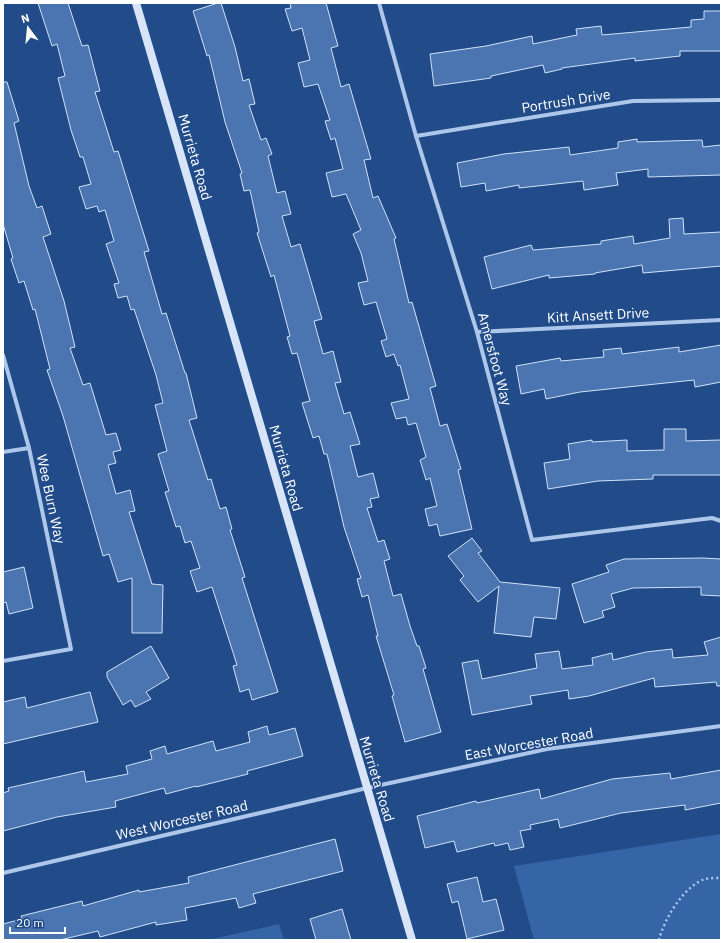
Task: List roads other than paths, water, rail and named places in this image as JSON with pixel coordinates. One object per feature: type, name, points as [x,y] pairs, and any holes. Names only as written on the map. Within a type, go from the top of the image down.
[{"type":"main road","name":"Murrieta Road","points":[[136,3],[412,940]]},
{"type":"street","name":"Amersfoot Way","points":[[379,3],[416,136],[477,332],[532,540],[712,518],[721,521]]},
{"type":"street","name":"Portrush Drive","points":[[416,136],[633,101],[721,100]]},
{"type":"street","name":"Kitt Ansett Drive","points":[[477,332],[721,320]]},
{"type":"street","name":"Wee Burn Way","points":[[3,355],[29,448],[71,649],[3,661]]},
{"type":"street","points":[[3,452],[29,448]]},
{"type":"street","name":"East Worcester Road","points":[[366,788],[547,749],[721,726]]},
{"type":"street","name":"West Worcester Road","points":[[3,873],[366,788]]}]
